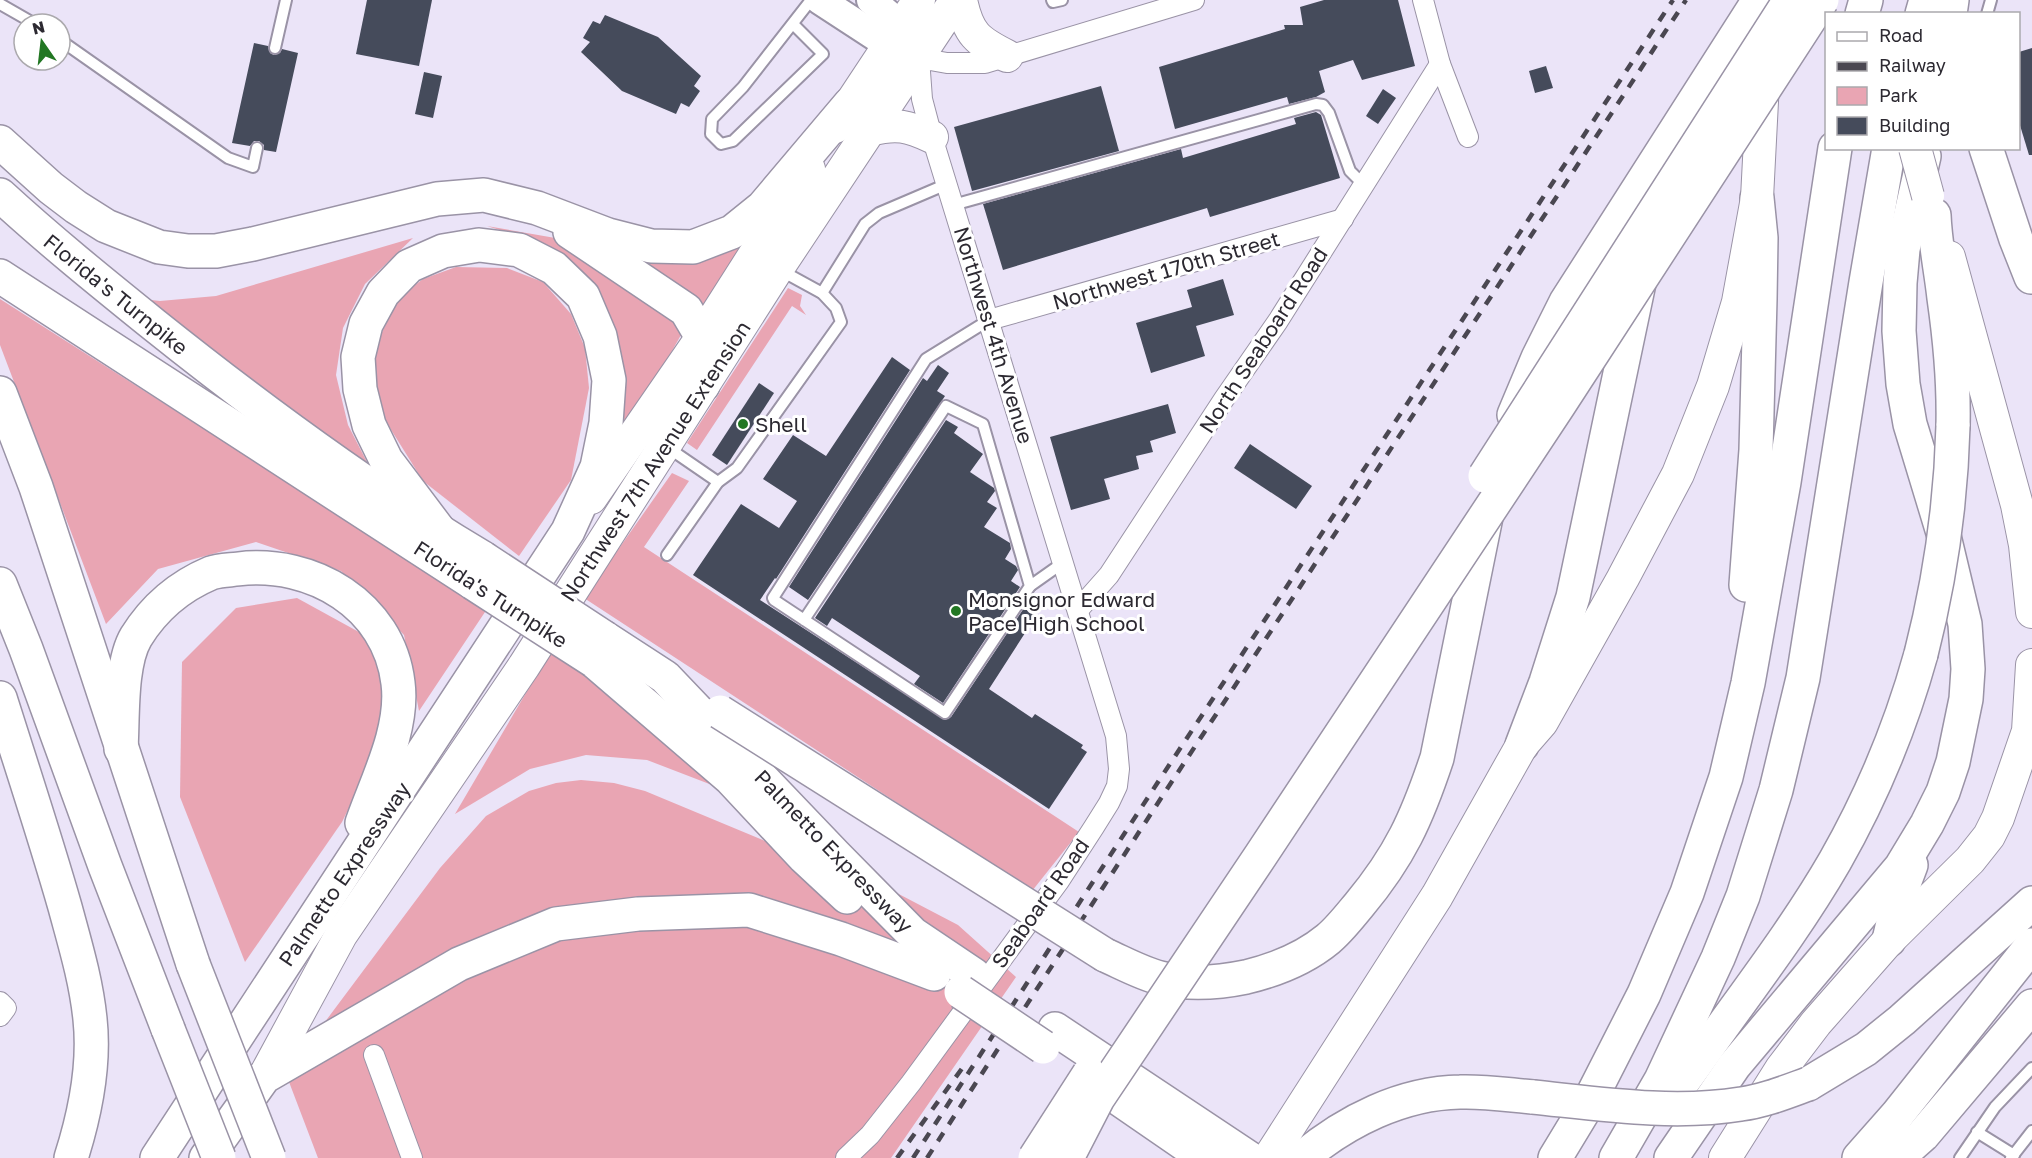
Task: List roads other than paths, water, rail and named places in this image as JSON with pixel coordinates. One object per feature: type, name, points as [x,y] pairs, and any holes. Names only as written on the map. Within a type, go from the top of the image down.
[{"type":"highway","points":[[1035,1158],[1459,517],[1790,0]]},
{"type":"highway","points":[[1067,1158],[1098,1098],[1552,415],[1822,0]]},
{"type":"highway","points":[[665,677],[1105,955],[1160,978],[1193,983],[1216,982],[1262,973],[1282,966],[1328,939],[1383,875],[1414,822],[1437,758],[1489,502],[1507,435],[1538,358],[1566,302],[1703,87],[1763,9]]},
{"type":"highway","points":[[1522,745],[1550,672],[1573,597],[1642,264],[1703,87]]},
{"type":"highway","points":[[0,142],[51,188],[76,207],[106,226],[159,247],[188,251],[216,251],[437,199],[484,195],[537,208],[608,235],[651,246],[693,247],[732,232],[764,207],[850,104]]},
{"type":"highway","points":[[1555,1158],[1589,1102],[1633,1020],[1679,914],[1726,777],[1754,651],[1784,482],[1835,150]]},
{"type":"highway","points":[[1624,1145],[1682,1038],[1727,938],[1749,878],[1776,790],[1803,678],[1889,150]]},
{"type":"highway","points":[[1671,1158],[1734,1066],[1901,867],[1943,792],[1953,762],[1966,699],[1968,669],[1965,624],[1944,536],[1914,439],[1903,377],[1899,331],[1901,265],[1906,231],[1926,150]]},
{"type":"highway","points":[[1987,150],[2016,239],[2032,278]]},
{"type":"highway","name":"Florida's Turnpike","points":[[0,195],[46,237],[233,388],[441,533]]},
{"type":"highway","points":[[1754,651],[1745,597],[1758,384],[1761,238],[1757,198]]},
{"type":"highway","points":[[1624,1145],[1679,1087],[1829,871],[1880,771],[1906,703],[1921,654],[1932,604],[1942,545],[1953,426],[1947,323],[1931,206]]},
{"type":"highway","points":[[537,208],[591,248],[686,310],[702,337],[703,384]]},
{"type":"highway","name":"Palmetto Expressway","points":[[157,1158],[343,875],[568,531],[597,467],[606,423],[609,380],[600,336],[583,296],[554,268],[519,250],[479,245],[443,251],[409,266],[383,293],[366,324],[358,357],[360,389],[369,425],[386,460],[441,533],[478,570],[600,649],[665,677],[913,934],[968,983]]},
{"type":"highway","name":"Florida's Turnpike","points":[[0,276],[478,570]]},
{"type":"highway","points":[[0,393],[36,487],[193,964],[269,1158]]},
{"type":"highway","points":[[121,749],[124,677],[135,639],[155,610],[180,589],[213,573],[259,567],[302,573],[343,592],[370,616],[389,649],[398,683],[398,721],[343,875]]},
{"type":"highway","points":[[0,584],[105,866],[219,1158]]},
{"type":"highway","points":[[600,649],[730,778],[804,857],[934,974]]},
{"type":"highway","points":[[0,698],[84,975],[90,1019],[91,1053],[86,1095],[71,1158]]},
{"type":"highway","points":[[1889,940],[1899,897],[1927,824]]},
{"type":"highway","points":[[1302,1158],[1317,1145],[1374,1112],[1424,1096],[1477,1092],[1621,1106],[1713,1107],[1769,1098],[1808,1084],[1866,1048],[1902,1020],[2032,903]]},
{"type":"highway","points":[[206,1158],[264,1077],[459,964],[556,924],[638,914],[749,910],[841,939],[934,974],[968,983],[1213,1149],[1249,1158]]},
{"type":"highway","points":[[1859,1158],[1897,1115],[2032,945]]},
{"type":"highway","points":[[1897,1158],[1915,1146],[2032,1006]]},
{"type":"main road","name":"Northwest 7th Avenue Extension","points":[[568,531],[702,337],[919,0]]},
{"type":"main road","name":"Northwest 7th Avenue Extension","points":[[264,1077],[341,935],[524,666],[778,268],[956,0]]},
{"type":"main road","points":[[961,0],[969,28],[976,38],[1007,56]]},
{"type":"main road","points":[[1269,1158],[1437,896],[1522,745],[1542,722],[1623,578],[1686,456],[1707,405],[1726,345],[1742,280],[1757,198],[1763,9]]},
{"type":"main road","points":[[870,130],[902,125],[933,137]]},
{"type":"main road","points":[[1916,150],[1931,206],[1951,261],[2029,552],[2032,612]]},
{"type":"main road","points":[[1725,1158],[1781,1069],[1816,1023],[1889,940],[1970,860],[1989,836],[1998,818],[2028,731],[2032,665]]},
{"type":"street","points":[[820,0],[895,36]]},
{"type":"street","points":[[871,0],[895,36],[919,58],[947,63],[985,63],[1194,0]]},
{"type":"street","points":[[1423,0],[1440,64],[1468,137]]},
{"type":"street","name":"Northwest 4th Avenue","points":[[919,58],[922,99],[1078,610]]},
{"type":"street","name":"North Seaboard Road","points":[[1078,610],[1109,575],[1278,321],[1440,64]]},
{"type":"street","name":"Northwest 170th Street","points":[[989,320],[1343,219]]},
{"type":"street","name":"Seaboard Road","points":[[846,1158],[870,1135],[911,1083],[1045,900],[1109,803],[1117,786],[1119,769],[1116,736],[1078,610]]},
{"type":"street","points":[[374,1055],[412,1158]]},
{"type":"lane","points":[[275,48],[286,0]]},
{"type":"lane","points":[[793,24],[824,54],[732,141],[721,144],[711,134],[712,119],[743,87],[811,0]]},
{"type":"lane","points":[[1053,0],[1053,2],[1062,0]]},
{"type":"lane","points":[[0,4],[14,12]]},
{"type":"lane","points":[[72,48],[228,158],[253,167],[257,148]]},
{"type":"lane","points":[[953,205],[1316,104],[1323,105],[1329,113],[1350,171],[1364,185]]},
{"type":"lane","points":[[822,293],[865,224],[879,213],[947,184]]},
{"type":"lane","points":[[2026,233],[2032,278]]},
{"type":"lane","points":[[667,555],[718,482],[737,468],[840,322],[836,308],[822,293],[778,268]]},
{"type":"lane","points":[[989,320],[926,359],[773,595],[774,600],[945,713],[1030,586],[1064,562]]},
{"type":"lane","points":[[804,620],[946,406],[983,424],[1030,586]]},
{"type":"lane","points":[[664,446],[718,482]]},
{"type":"lane","points":[[1960,1158],[2000,1101],[2032,1068]]},
{"type":"lane","points":[[1977,1132],[2012,1156],[2032,1131]]},
{"type":"railway","points":[[913,1158],[1673,0]]},
{"type":"railway","points":[[927,1158],[1686,0]]},
{"type":"railway","points":[[897,1158],[966,1063]]},
{"type":"place","name":"Shell","points":[[743,424]]},
{"type":"place","name":"Monsignor Edward Pace High School","points":[[956,611]]}]
